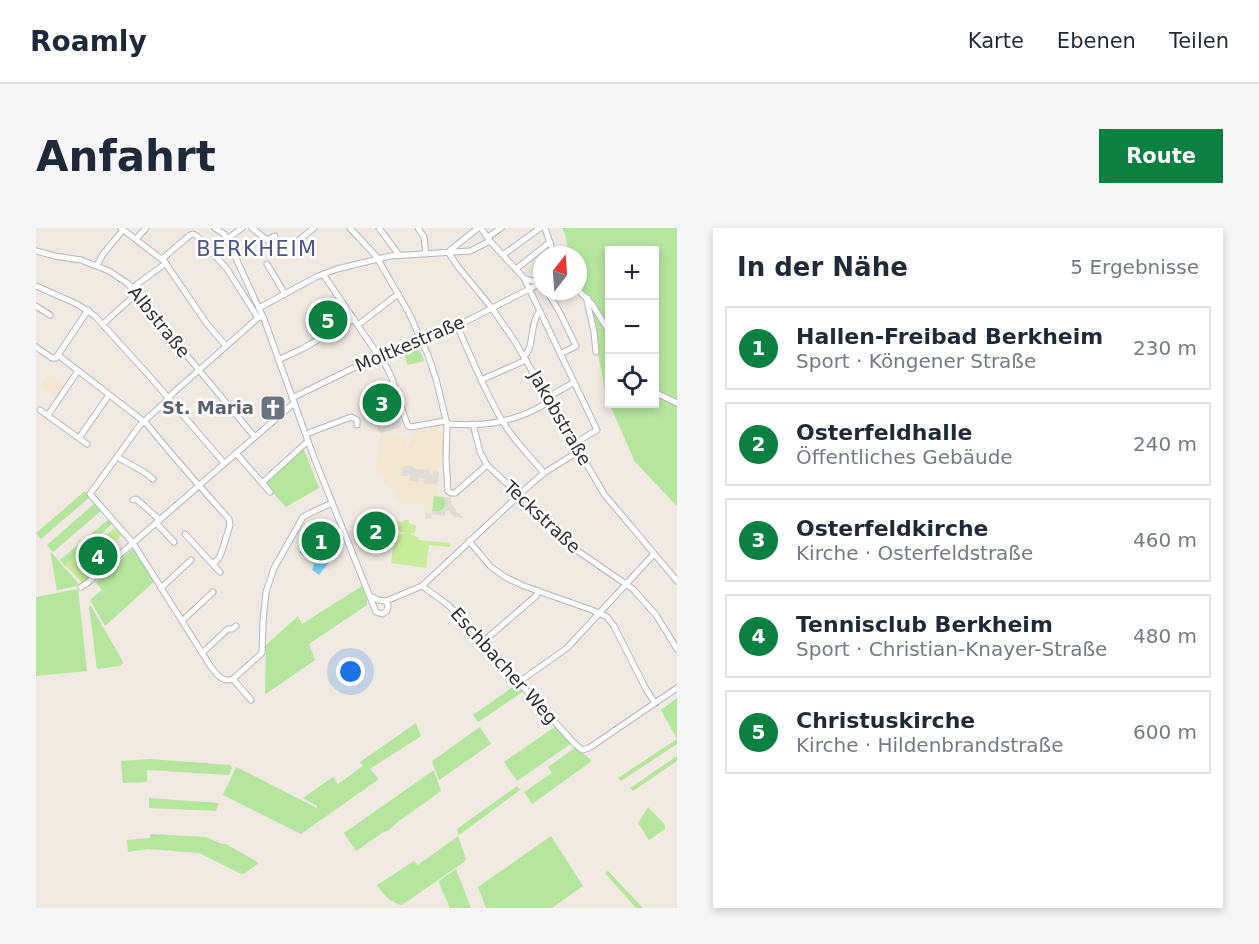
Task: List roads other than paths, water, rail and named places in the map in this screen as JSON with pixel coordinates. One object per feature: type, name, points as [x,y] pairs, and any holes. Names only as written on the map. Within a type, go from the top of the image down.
[{"type":"street","points":[[136,239],[146,228]]},
{"type":"street","points":[[214,228],[224,234],[227,239],[259,308],[260,317]]},
{"type":"street","points":[[227,239],[243,228]]},
{"type":"street","points":[[252,228],[267,240],[275,236]]},
{"type":"street","points":[[308,250],[299,240],[314,228]]},
{"type":"street","points":[[350,228],[375,254],[422,339],[436,379],[446,422],[449,492],[455,493],[487,465]]},
{"type":"street","points":[[379,228],[399,255]]},
{"type":"street","points":[[418,228],[424,237],[426,254]]},
{"type":"street","points":[[448,252],[479,228],[524,278],[597,430],[575,443]]},
{"type":"street","points":[[259,308],[323,274],[399,255],[470,251],[501,228]]},
{"type":"street","points":[[503,255],[540,228]]},
{"type":"street","points":[[545,228],[551,246]]},
{"type":"street","points":[[97,265],[122,229],[164,261],[207,324],[226,346]]},
{"type":"street","points":[[132,288],[190,235],[196,235],[227,269],[260,317],[332,503],[375,610],[379,614],[387,612],[386,601]]},
{"type":"street","points":[[516,269],[550,242]]},
{"type":"street","name":"Albstraße","points":[[36,251],[81,260],[118,276],[137,293],[254,436]]},
{"type":"street","name":"Jakobstraße","points":[[448,252],[491,308],[525,358],[606,497],[677,581]]},
{"type":"street","points":[[267,264],[285,294]]},
{"type":"street","points":[[323,274],[380,356],[394,385],[408,427],[426,423],[473,424],[503,421],[526,414],[573,383]]},
{"type":"street","points":[[524,278],[533,281]]},
{"type":"street","points":[[36,287],[87,310],[103,324],[224,464]]},
{"type":"street","name":"Moltkestraße","points":[[81,587],[224,464],[293,400],[380,356],[457,326],[533,287]]},
{"type":"street","points":[[103,324],[137,293]]},
{"type":"street","points":[[278,360],[356,322],[398,294]]},
{"type":"street","points":[[588,298],[596,352]]},
{"type":"street","points":[[588,298],[605,326]]},
{"type":"street","points":[[552,300],[576,346],[560,354]]},
{"type":"street","points":[[36,306],[50,315]]},
{"type":"street","points":[[56,357],[87,310]]},
{"type":"street","points":[[481,380],[525,358],[539,312]]},
{"type":"street","points":[[260,317],[138,427],[90,494],[133,543],[202,653],[224,680],[233,679],[262,653],[267,587],[274,568],[305,516],[332,503]]},
{"type":"street","points":[[457,326],[481,380],[503,421],[517,442],[544,473]]},
{"type":"street","points":[[36,347],[51,358],[56,357],[78,371],[144,421],[231,522],[220,556],[213,564]]},
{"type":"street","points":[[48,415],[78,371]]},
{"type":"street","points":[[659,394],[677,402]]},
{"type":"street","points":[[79,438],[109,395]]},
{"type":"street","points":[[40,410],[87,444]]},
{"type":"street","points":[[262,483],[307,437],[349,417],[357,419],[357,425]]},
{"type":"street","name":"Teckstraße","points":[[473,424],[480,452],[487,465],[520,494],[567,543],[626,584],[650,607],[677,650]]},
{"type":"street","points":[[370,596],[386,601],[422,586],[544,473],[579,451]]},
{"type":"street","points":[[236,453],[270,492]]},
{"type":"street","points":[[117,457],[153,479]]},
{"type":"street","points":[[133,500],[136,499],[158,521],[174,542]]},
{"type":"street","points":[[185,534],[220,572]]},
{"type":"street","points":[[469,541],[495,570],[510,579],[607,616],[655,704],[677,688]]},
{"type":"street","points":[[519,682],[567,648],[654,554]]},
{"type":"street","points":[[161,588],[191,560]]},
{"type":"street","name":"Eschbacher Weg","points":[[422,586],[447,604],[484,641],[582,750],[589,748],[655,704]]},
{"type":"street","points":[[484,641],[539,591]]},
{"type":"street","points":[[182,621],[213,592]]},
{"type":"street","points":[[202,653],[228,629],[236,626]]},
{"type":"street","points":[[233,679],[251,700]]},
{"type":"water","points":[[307,543],[329,562],[319,575],[312,570],[314,564],[299,552]]},
{"type":"place","name":"Christuskirche","points":[[328,320]]},
{"type":"place","name":"Osterfeldkirche","points":[[382,403]]},
{"type":"place","name":"St. Maria","points":[[273,408]]},
{"type":"place","name":"Osterfeldhalle","points":[[376,531]]},
{"type":"place","name":"Hallen-Freibad Berkheim","points":[[321,541]]},
{"type":"place","name":"Tennisclub Berkheim","points":[[98,556]]},
{"type":"district","name":"BERKHEIM","points":[[257,249]]}]
